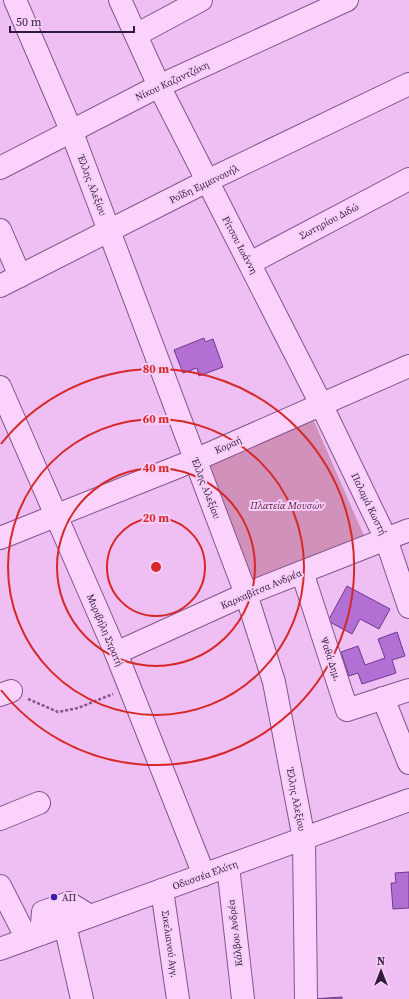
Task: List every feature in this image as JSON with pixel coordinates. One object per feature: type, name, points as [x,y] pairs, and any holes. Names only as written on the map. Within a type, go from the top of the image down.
[{"type":"street","name":"Έλλης Αλεξίου","points":[[15,0],[71,130],[246,594],[274,682],[304,839],[306,999]]},
{"type":"street","name":"Ρίτσου Ιωάννη","points":[[120,0],[159,86],[321,404]]},
{"type":"street","points":[[136,35],[200,0]]},
{"type":"street","name":"Νίκου Καζαντζάκη","points":[[0,168],[71,130],[159,86],[347,0]]},
{"type":"street","name":"Ροΐδη Εμμανουήλ","points":[[0,286],[207,182],[409,84]]},
{"type":"street","name":"Σωτηρίου Διδώ","points":[[250,263],[409,179]]},
{"type":"street","points":[[0,230],[20,276]]},
{"type":"street","name":"Κοραή","points":[[1,536],[54,514],[196,460],[409,366]]},
{"type":"street","name":"Μυριβήλη Στρατή","points":[[0,387],[54,514],[116,653],[128,687],[204,875]]},
{"type":"street","name":"Παλαμά Κωστή","points":[[321,404],[386,539],[409,607]]},
{"type":"street","name":"Καρκαβίτσα Ανδρέα","points":[[116,653],[246,594],[409,530]]},
{"type":"street","name":"Ψαθά Δημ.","points":[[302,572],[347,710],[409,690]]},
{"type":"street","points":[[383,698],[409,763]]},
{"type":"street","name":"Οδυσσέα Ελύτη","points":[[0,948],[37,932],[78,917],[162,890],[409,800]]},
{"type":"street","points":[[0,819],[39,804]]},
{"type":"street","name":"Κάλβου Ανδρέα","points":[[228,866],[243,999]]},
{"type":"street","points":[[0,886],[37,932]]},
{"type":"street","name":"Σικελιανού Αγγ.","points":[[162,890],[178,999]]},
{"type":"street","points":[[78,917],[82,999]]},
{"type":"path","points":[[6,693],[58,712],[78,708],[128,687]]},
{"type":"green space","name":"Πλατεία Μουσών","points":[[313,419],[365,538],[254,583],[207,461]]},
{"type":"building","points":[[204,338],[205,342],[213,339],[223,367],[199,376],[197,368],[183,373],[174,350]]},
{"type":"building","points":[[347,586],[390,609],[379,629],[360,619],[352,634],[328,621]]},
{"type":"building","points":[[397,632],[405,656],[392,660],[396,673],[362,684],[358,673],[349,676],[341,652],[358,646],[365,665],[385,658],[378,639]]},
{"type":"building","points":[[409,872],[409,908],[393,909],[391,883],[396,883],[395,873]]},
{"type":"building","points":[[342,997],[342,999],[313,999]]},
{"type":"place","name":"ΑΠ","points":[[54,897]]}]
